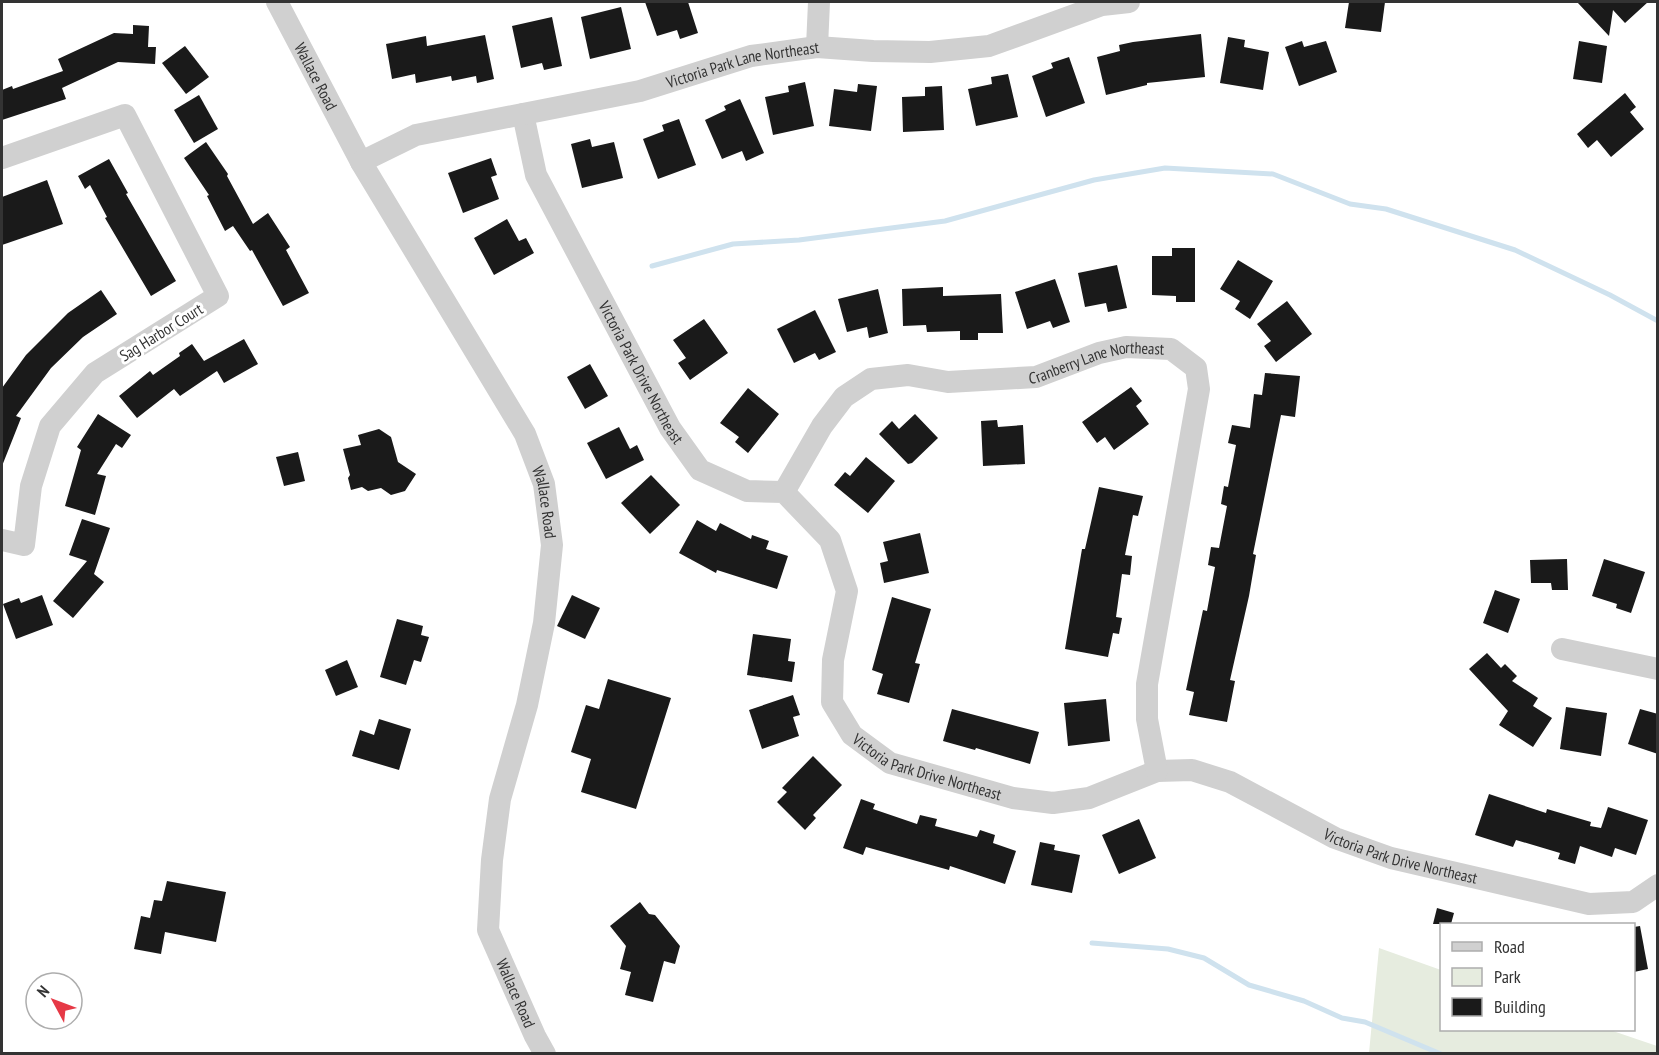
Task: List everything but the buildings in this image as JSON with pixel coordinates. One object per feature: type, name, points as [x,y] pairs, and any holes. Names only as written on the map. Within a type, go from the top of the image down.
[{"type":"street","name":"Wallace Road","points":[[277,2],[361,162],[525,434],[544,484],[552,545],[544,623],[527,705],[500,799],[492,860],[488,930],[535,1036],[545,1053]]},
{"type":"street","points":[[817,47],[819,2]]},
{"type":"street","name":"Victoria Park Lane Northeast","points":[[361,162],[416,135],[640,91],[751,56],[817,47],[930,52],[989,46],[1101,4],[1129,2]]},
{"type":"street","name":"Victoria Park Drive Northeast","points":[[523,114],[536,175],[676,436],[700,470],[747,491],[784,492],[831,540],[847,591],[833,660],[832,702],[852,735],[890,763],[1013,798],[1053,803],[1089,798],[1157,771],[1192,770],[1230,782],[1335,838],[1391,858],[1589,904],[1633,902],[1658,885]]},
{"type":"street","name":"Sag Harbor Court","points":[[2,158],[124,116],[218,296],[95,373],[50,426],[31,486],[24,545],[2,540]]},
{"type":"street","name":"Cranberry Lane Northeast","points":[[784,492],[822,426],[844,397],[871,379],[908,375],[948,382],[1036,377],[1099,353],[1126,347],[1171,349],[1196,368],[1199,389],[1147,684],[1147,719],[1157,771]]},
{"type":"street","points":[[1562,648],[1658,669]]},
{"type":"green space","points":[[1379,948],[1440,970],[1440,1031],[1613,1031],[1657,1046],[1657,1053],[1369,1053]]},
{"type":"waterway","points":[[652,266],[733,244],[799,240],[945,221],[1094,180],[1165,168],[1273,174],[1350,204],[1386,209],[1515,250],[1610,295],[1658,321]]},
{"type":"waterway","points":[[1092,943],[1168,949],[1204,958],[1249,985],[1304,1001],[1342,1018],[1365,1022],[1441,1054]]}]
